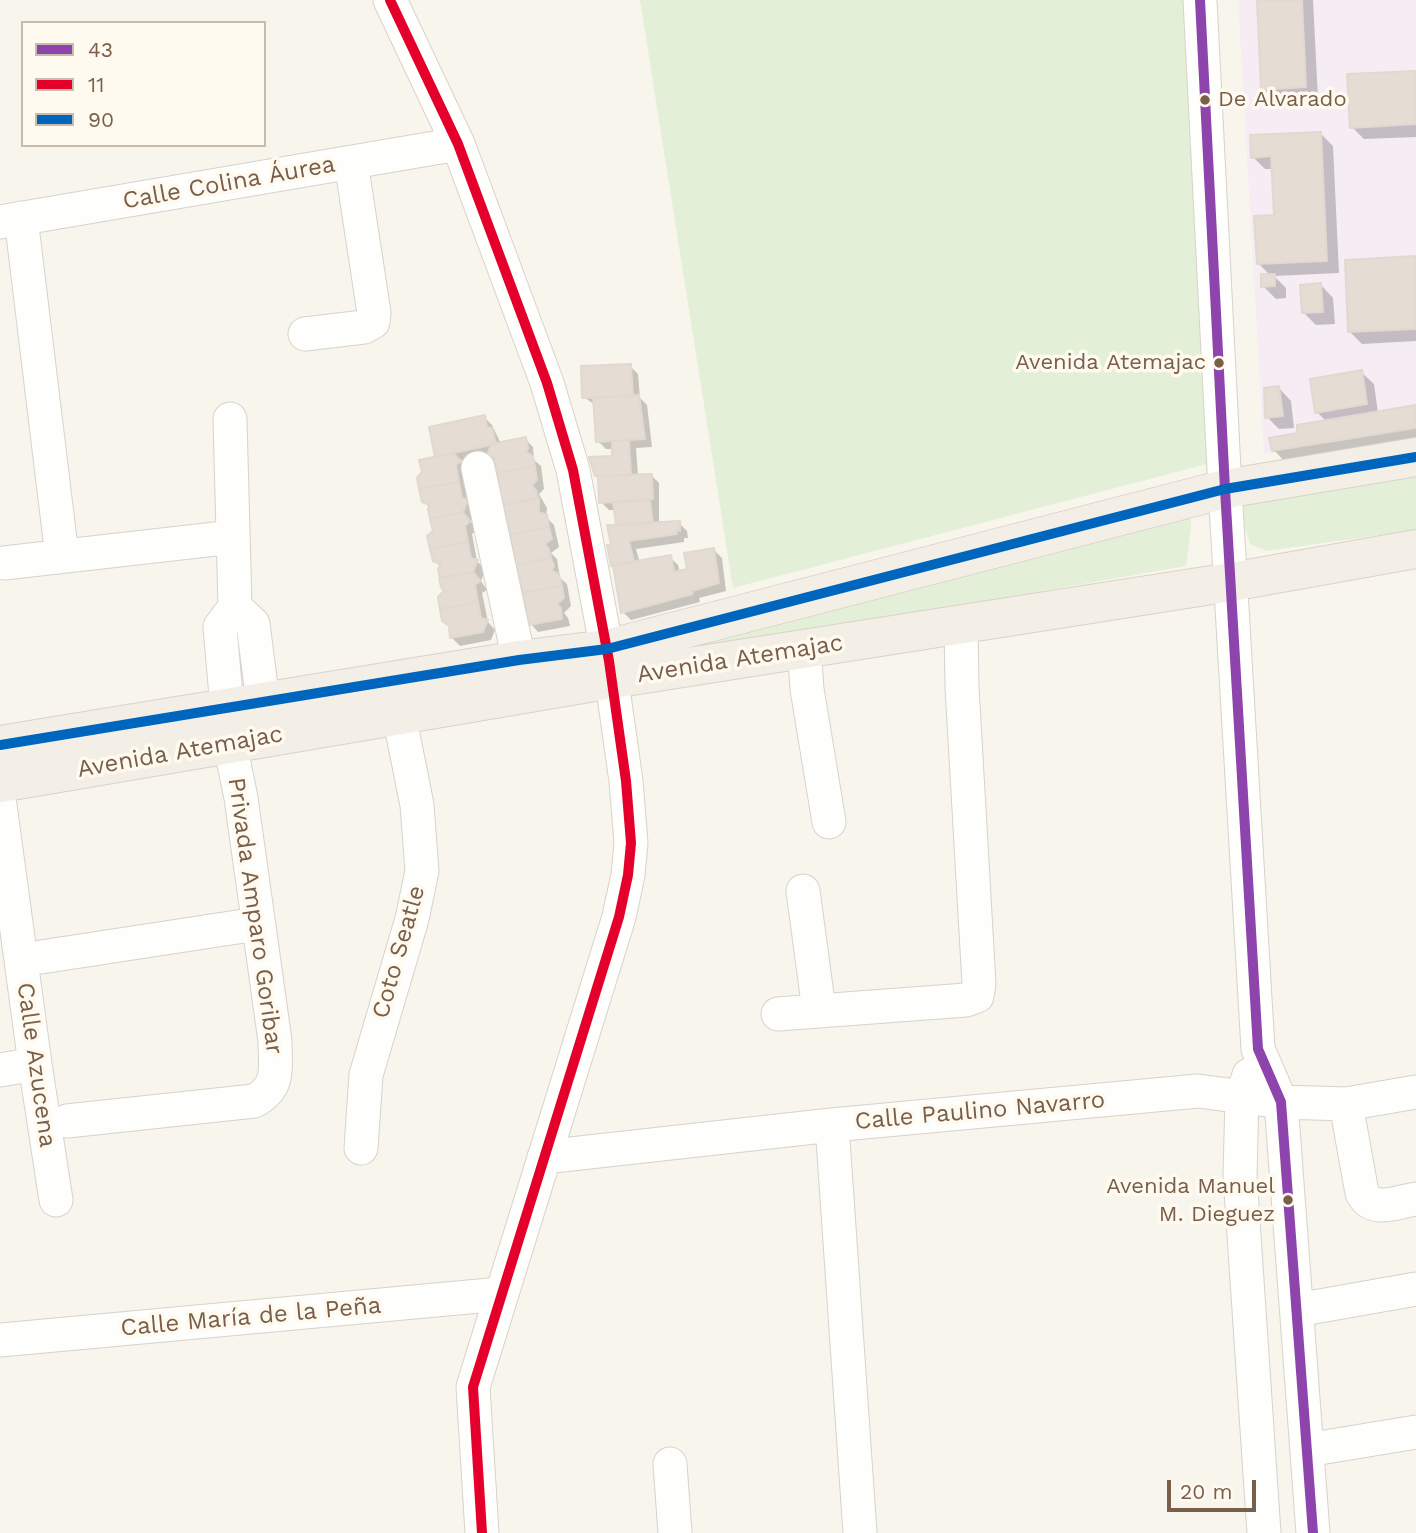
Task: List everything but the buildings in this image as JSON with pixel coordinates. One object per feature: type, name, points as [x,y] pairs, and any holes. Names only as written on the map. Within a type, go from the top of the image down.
[{"type":"main road","name":"Avenida Atemajac","points":[[0,745],[240,718],[399,715],[609,664],[1225,489],[1416,457]]},
{"type":"main road","name":"Avenida Atemajac","points":[[0,783],[240,718],[519,660],[609,664],[804,649],[1231,582],[1416,549]]},
{"type":"street","points":[[390,0],[458,144],[547,383],[573,470],[609,664],[629,812],[628,875],[619,916],[473,1387],[482,1533]]},
{"type":"street","points":[[1200,0],[1258,1049],[1281,1102],[1313,1533]]},
{"type":"street","name":"Calle Colina Áurea","points":[[11,220],[458,144]]},
{"type":"street","points":[[305,334],[364,327],[373,322],[374,313],[351,162]]},
{"type":"street","points":[[11,220],[62,556]]},
{"type":"street","points":[[4,563],[233,537],[230,419]]},
{"type":"street","points":[[478,468],[519,660]]},
{"type":"street","name":"Privada Amparo Goribar","points":[[67,1121],[254,1101],[266,1095],[275,1080],[275,1041],[241,797],[240,718],[253,624],[235,607],[233,537]]},
{"type":"street","points":[[778,1014],[966,1000],[977,996],[979,984],[962,687],[961,625]]},
{"type":"street","points":[[804,649],[807,689],[829,822]]},
{"type":"street","name":"Coto Seatle","points":[[361,1148],[366,1075],[412,919],[422,871],[417,805],[399,715]]},
{"type":"street","name":"Calle Azucena","points":[[0,805],[35,1064],[57,1200]]},
{"type":"street","points":[[803,891],[819,1010]]},
{"type":"street","points":[[41,957],[257,924]]},
{"type":"street","points":[[1258,1049],[1242,1096],[1240,1176],[1264,1533]]},
{"type":"street","points":[[0,1070],[35,1064]]},
{"type":"street","name":"Calle Paulino Navarro","points":[[544,1157],[832,1125],[1198,1091],[1281,1102],[1346,1104],[1416,1092]]},
{"type":"street","points":[[1346,1104],[1362,1193],[1367,1202],[1374,1206],[1416,1199]]},
{"type":"street","points":[[832,1125],[860,1533]]},
{"type":"street","points":[[1297,1310],[1416,1289]]},
{"type":"street","name":"Calle María de la Peña","points":[[0,1340],[501,1294]]},
{"type":"street","points":[[1307,1450],[1416,1432]]},
{"type":"street","points":[[670,1464],[675,1533]]},
{"type":"shaded area","points":[[1238,0],[1416,0],[1416,429],[1264,454]]},
{"type":"green space","points":[[640,0],[1184,0],[1207,464],[733,588]]},
{"type":"green space","points":[[1416,463],[1416,530],[1266,551],[1250,544],[1244,524],[1244,494]]},
{"type":"green space","points":[[1190,512],[1191,527],[1186,566],[627,664]]},
{"type":"transit line","name":"11","points":[[390,0],[458,144],[547,383],[573,470],[609,661],[626,781],[631,843],[628,875],[619,917],[473,1387],[482,1533]]},
{"type":"transit line","name":"43","points":[[1200,0],[1258,1049],[1281,1102],[1313,1533]]},
{"type":"transit line","name":"90","points":[[0,745],[519,660],[607,649],[1225,489],[1416,457]]},
{"type":"place","name":"De Alvarado","points":[[1205,100]]},
{"type":"place","name":"Avenida Atemajac","points":[[1219,363]]},
{"type":"place","name":"Avenida Manuel M. Dieguez","points":[[1288,1200]]}]
